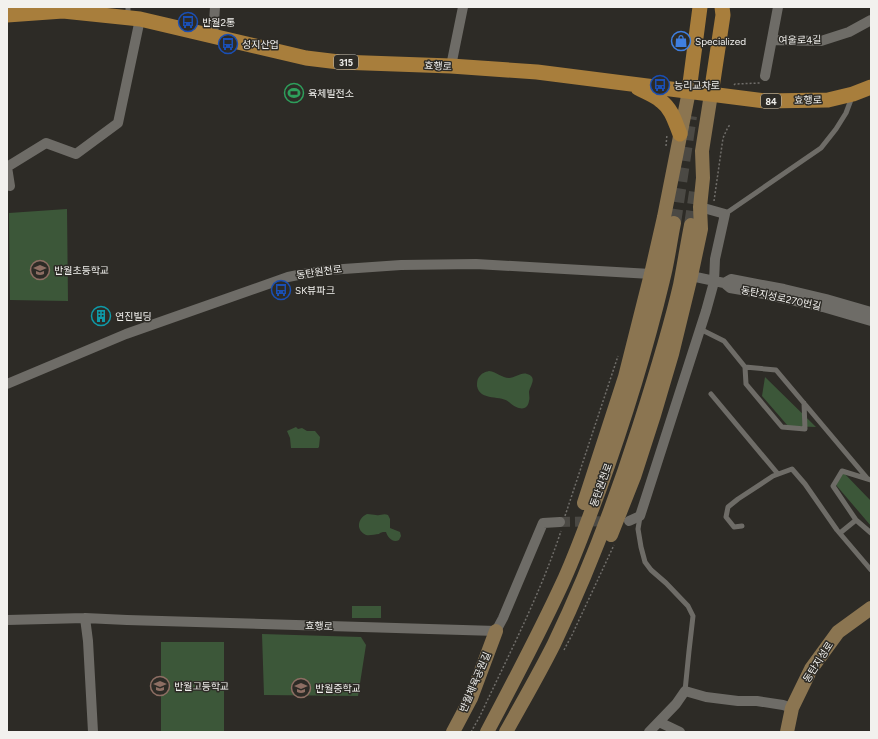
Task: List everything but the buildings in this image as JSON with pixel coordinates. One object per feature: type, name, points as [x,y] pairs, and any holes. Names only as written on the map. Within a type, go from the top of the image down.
[{"type":"main road","points":[[673,140],[689,91],[700,7]]},
{"type":"main road","points":[[586,571],[608,544],[622,511],[654,415],[672,354],[691,276],[701,229],[700,207],[703,178],[702,151],[723,15],[722,7]]},
{"type":"main road","name":"효행로","points":[[7,15],[63,11],[132,15],[214,37],[306,58],[332,61],[451,66],[537,72],[765,101],[828,100],[853,94],[871,87]]},
{"type":"main road","points":[[570,566],[572,540],[625,377],[664,217],[673,140],[673,115],[661,100],[630,84]]},
{"type":"main road","points":[[673,140],[689,137],[694,139],[702,151]]},
{"type":"main road","name":"동탄원천로","points":[[487,732],[563,583],[585,528],[634,386],[663,278],[674,223]]},
{"type":"main road","name":"동탄원천로","points":[[506,732],[553,645],[586,571],[614,502],[662,354],[680,284],[691,225]]},
{"type":"main road","name":"동탄지성로","points":[[787,732],[792,708],[811,669],[838,632],[871,608]]},
{"type":"main road","name":"반월체육공원길","points":[[452,732],[471,698],[496,631]]},
{"type":"street","points":[[214,37],[215,7]]},
{"type":"street","points":[[451,66],[463,7]]},
{"type":"street","name":"여울로4길","points":[[765,76],[778,7]]},
{"type":"street","points":[[10,186],[7,167],[46,143],[76,154],[118,123],[132,15]]},
{"type":"street","name":"여울로4길","points":[[772,40],[821,41],[849,32],[871,20]]},
{"type":"street","points":[[629,521],[640,516],[706,311],[719,282],[715,259],[725,214],[700,207]]},
{"type":"street","name":"동탄원천로","points":[[7,384],[126,334],[288,277],[303,274],[329,270],[401,264],[476,264],[651,274]]},
{"type":"street","name":"동탄지성로270번길","points":[[691,276],[719,282],[730,288],[759,292],[871,320]]},
{"type":"street","points":[[719,282],[731,279],[784,289],[871,312]]},
{"type":"street","points":[[496,631],[503,618],[543,523],[562,523]]},
{"type":"street","points":[[85,618],[88,641],[93,732]]},
{"type":"street","name":"효행로","points":[[7,620],[85,618],[496,631]]},
{"type":"street","points":[[649,732],[676,704],[685,691],[706,697],[738,701],[757,701],[792,708]]},
{"type":"street","points":[[659,722],[680,732]]},
{"type":"lane","points":[[725,214],[821,148],[846,113],[853,94]]},
{"type":"lane","points":[[700,329],[724,341],[746,368],[746,384],[782,427],[805,429],[804,403]]},
{"type":"lane","points":[[746,368],[776,370],[869,479]]},
{"type":"lane","points":[[711,394],[778,474]]},
{"type":"lane","points":[[742,526],[734,527],[726,517],[728,507],[773,476],[792,469],[805,484],[840,533],[871,570]]},
{"type":"lane","points":[[869,479],[842,471],[833,486],[856,520],[871,533]]},
{"type":"lane","points":[[640,516],[638,529],[645,562],[651,570],[688,606],[693,616],[685,691]]},
{"type":"lane","points":[[840,533],[856,520]]},
{"type":"path","points":[[728,96],[735,84],[764,83],[765,76]]},
{"type":"path","points":[[471,732],[530,609],[553,554],[618,357]]},
{"type":"green space","points":[[67,209],[68,301],[10,300],[9,213]]},
{"type":"green space","points":[[489,371],[506,378],[511,378],[522,374],[530,375],[533,379],[529,392],[528,405],[524,408],[518,408],[506,400],[482,394],[477,386],[477,381],[482,374]]},
{"type":"green space","points":[[765,377],[816,427],[788,426],[762,396]]},
{"type":"green space","points":[[296,427],[307,431],[315,431],[320,437],[319,447],[291,448],[290,438],[287,431]]},
{"type":"green space","points":[[842,471],[871,501],[871,526],[836,485]]},
{"type":"green space","points":[[367,514],[388,515],[390,519],[390,528],[400,532],[401,536],[399,540],[395,541],[391,539],[386,532],[369,535],[363,533],[360,530],[359,524],[362,518]]},
{"type":"green space","points":[[352,606],[381,606],[381,618],[352,618]]},
{"type":"green space","points":[[262,634],[361,637],[366,645],[358,696],[264,695]]},
{"type":"green space","points":[[161,642],[224,642],[224,732],[161,732]]},
{"type":"tunnel","points":[[674,223],[690,116]]},
{"type":"tunnel","points":[[691,225],[696,192]]},
{"type":"tunnel","points":[[560,522],[612,521]]},
{"type":"place","name":"반월2통","points":[[188,22]]},
{"type":"place","name":"Specialized","points":[[681,41]]},
{"type":"place","name":"성지산업","points":[[228,44]]},
{"type":"place","name":"능리교차로","points":[[660,85]]},
{"type":"place","name":"육체발전소","points":[[294,93]]},
{"type":"place","name":"반월초등학교","points":[[40,270]]},
{"type":"place","name":"SK뷰파크","points":[[281,290]]},
{"type":"place","name":"연진빌딩","points":[[101,316]]},
{"type":"place","name":"반월고등학교","points":[[160,686]]},
{"type":"place","name":"반월중학교","points":[[301,688]]}]
